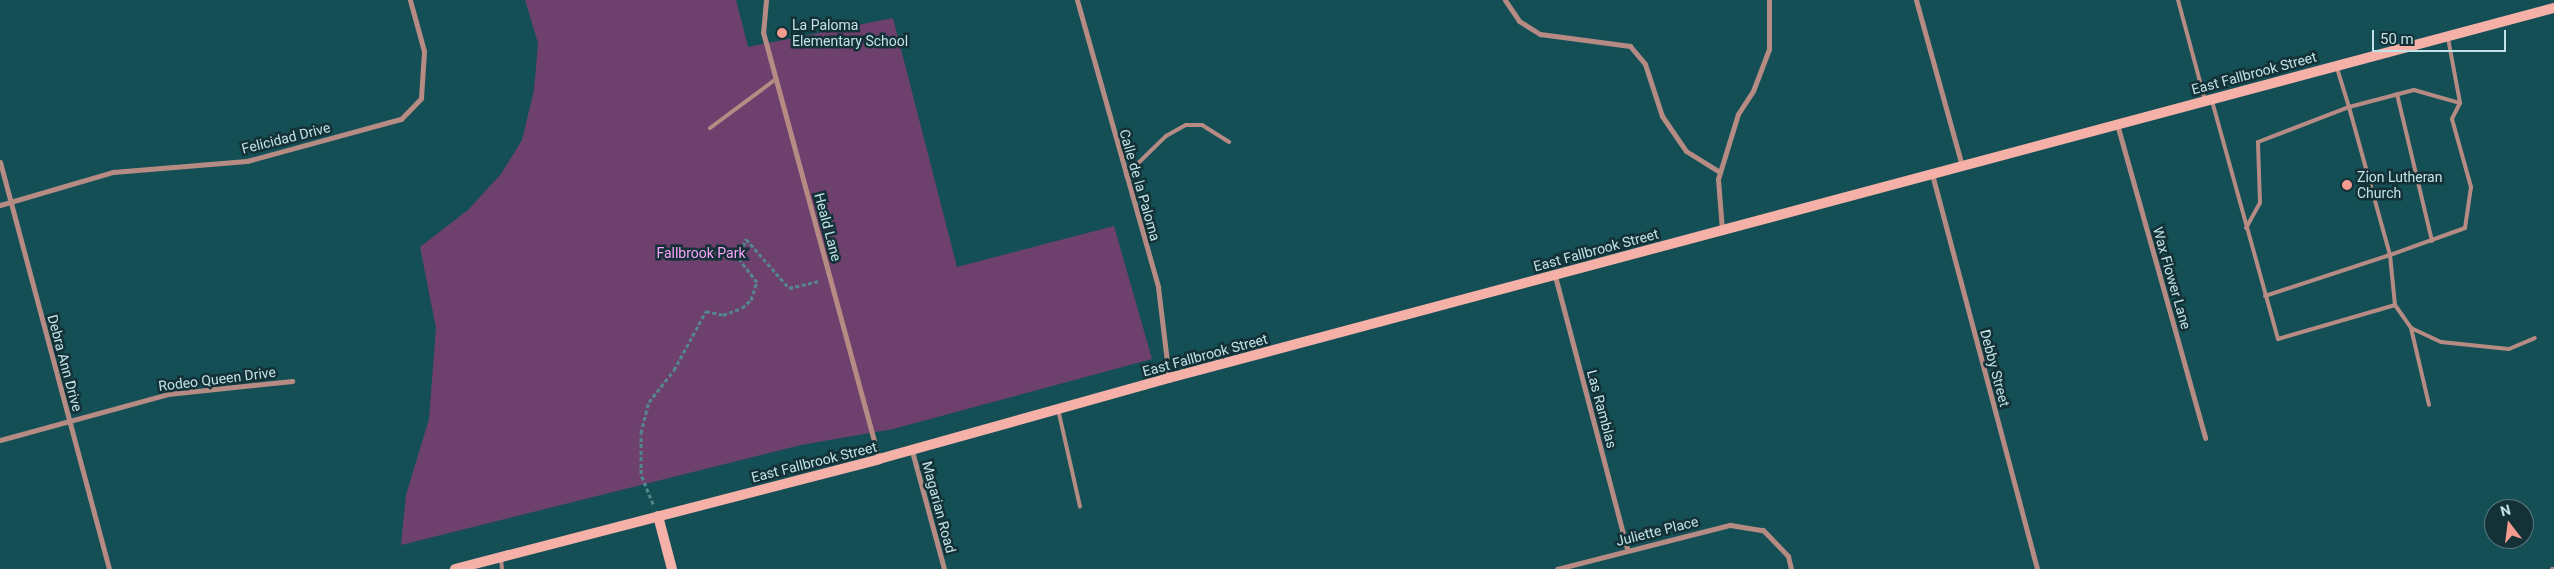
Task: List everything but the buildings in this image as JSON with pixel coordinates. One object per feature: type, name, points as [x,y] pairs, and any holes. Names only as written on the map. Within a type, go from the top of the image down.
[{"type":"main road","name":"East Fallbrook Street","points":[[455,569],[912,451],[1169,378],[2554,8]]},
{"type":"main road","points":[[658,516],[672,569]]},
{"type":"street","name":"Felicidad Drive","points":[[0,205],[11,202],[21,196],[112,172],[247,161],[401,120],[421,98],[424,51],[410,0]]},
{"type":"street","name":"Heald Lane","points":[[766,0],[763,32],[879,459]]},
{"type":"street","name":"Calle de la Paloma","points":[[1077,0],[1158,287],[1169,378]]},
{"type":"street","points":[[1505,0],[1519,21],[1540,34],[1630,46],[1645,64],[1662,116],[1686,151],[1720,172]]},
{"type":"street","points":[[1722,230],[1718,214],[1720,172],[1738,114],[1753,92],[1769,49],[1772,16],[1769,0]]},
{"type":"street","points":[[1916,0],[1962,167]]},
{"type":"street","name":"Wax Flower Lane","points":[[2117,124],[2205,438]]},
{"type":"street","name":"Debra Ann Drive","points":[[0,162],[109,569]]},
{"type":"street","name":"Debby Street","points":[[1932,174],[2037,569]]},
{"type":"street","name":"Las Ramblas","points":[[1555,276],[1627,549]]},
{"type":"street","name":"Rodeo Queen Drive","points":[[0,440],[168,394],[292,382]]},
{"type":"street","name":"Magarian Road","points":[[912,451],[944,569]]},
{"type":"street","name":"Juliette Place","points":[[1557,569],[1627,549],[1730,525],[1763,530],[1788,556],[1791,569]]},
{"type":"lane","points":[[2178,0],[2278,339],[2395,305]]},
{"type":"lane","points":[[2265,296],[2465,228],[2471,187],[2452,119],[2460,103],[2448,36]]},
{"type":"lane","points":[[2337,66],[2390,255],[2395,305],[2411,328],[2429,405]]},
{"type":"lane","points":[[710,128],[776,79]]},
{"type":"lane","points":[[2246,228],[2260,203],[2258,142],[2349,107],[2414,90],[2460,103]]},
{"type":"lane","points":[[2397,94],[2432,240]]},
{"type":"lane","points":[[1126,175],[1166,136],[1186,125],[1202,125],[1229,142]]},
{"type":"lane","points":[[2411,328],[2441,342],[2509,349],[2535,338]]},
{"type":"lane","points":[[1058,409],[1080,507]]},
{"type":"lane","points":[[501,557],[502,569]]},
{"type":"path","points":[[658,516],[641,474],[641,433],[649,402],[674,370],[706,311],[723,315],[742,308],[751,300],[758,282],[738,258],[746,239],[789,288],[830,277]]},
{"type":"green space","name":"Fallbrook Park","points":[[525,0],[736,0],[748,47],[893,18],[957,267],[1114,226],[1152,359],[893,429],[801,445],[401,545],[406,495],[429,419],[436,328],[420,247],[468,210],[501,174],[522,140],[534,90],[538,43]]},
{"type":"place","name":"La Paloma Elementary School","points":[[782,33]]},
{"type":"place","name":"Zion Lutheran Church","points":[[2347,185]]}]
